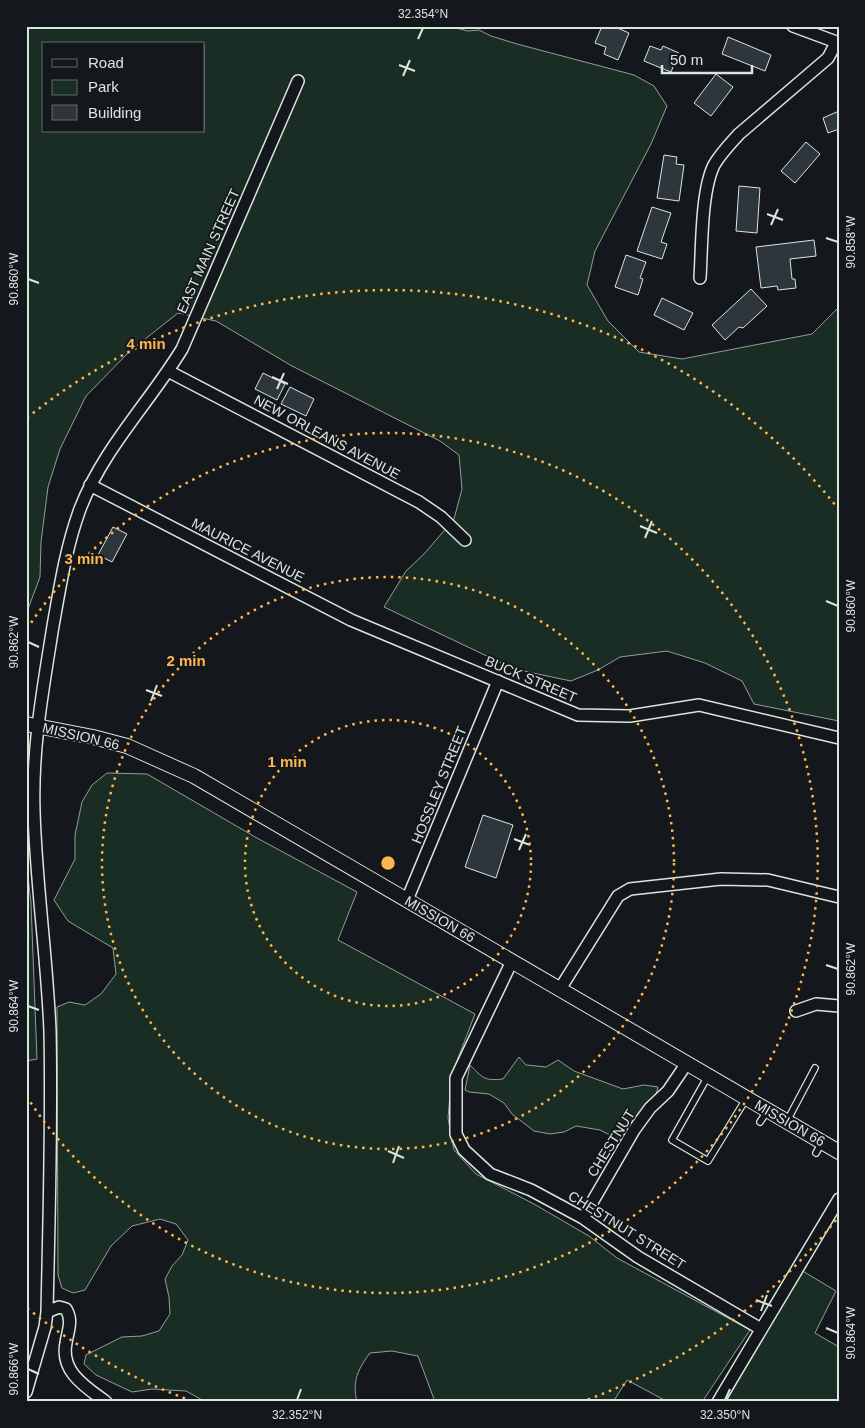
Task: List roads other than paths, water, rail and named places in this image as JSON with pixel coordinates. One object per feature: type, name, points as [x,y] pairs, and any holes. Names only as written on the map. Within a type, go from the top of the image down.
[{"type":"street","points":[[700,278],[706,199],[709,179],[714,165],[725,148],[738,134],[828,58],[838,43],[793,26]]},
{"type":"street","name":"EAST MAIN STREET","points":[[26,1392],[45,1327],[47,1312],[50,1107],[50,1029],[34,811],[32,725],[62,576],[70,539],[90,486],[104,459],[182,349],[298,81]]},
{"type":"street","name":"NEW ORLEANS AVENUE","points":[[168,370],[420,502],[441,517],[465,540]]},
{"type":"street","name":"MAURICE AVENUE","points":[[90,486],[352,620],[393,638]]},
{"type":"street","name":"BUCK STREET","points":[[393,638],[578,715],[630,716],[699,706],[839,738]]},
{"type":"street","name":"HOSSLEY STREET","points":[[407,900],[498,681]]},
{"type":"street","name":"MISSION 66","points":[[32,725],[127,746],[174,765],[787,1121],[819,1148],[839,1152]]},
{"type":"street","points":[[560,989],[618,896],[630,889],[721,879],[768,880],[839,897]]},
{"type":"street","name":"CHESTNUT STREET","points":[[512,961],[456,1078],[456,1134],[464,1150],[490,1174],[531,1190],[583,1218],[638,1257],[761,1329]]},
{"type":"street","points":[[796,1011],[816,1004],[839,1006]]},
{"type":"street","name":"CHESTNUT","points":[[583,1218],[634,1130],[650,1108],[668,1091],[687,1063]]},
{"type":"street","points":[[718,1402],[839,1199]]},
{"type":"street","points":[[47,1312],[59,1307],[66,1309],[71,1317],[65,1346],[66,1361],[70,1372],[106,1402]]},
{"type":"lane","points":[[787,1121],[815,1068]]},
{"type":"lane","points":[[708,1076],[672,1140],[708,1161],[746,1098]]},
{"type":"lane","points":[[760,1122],[768,1110]]}]
